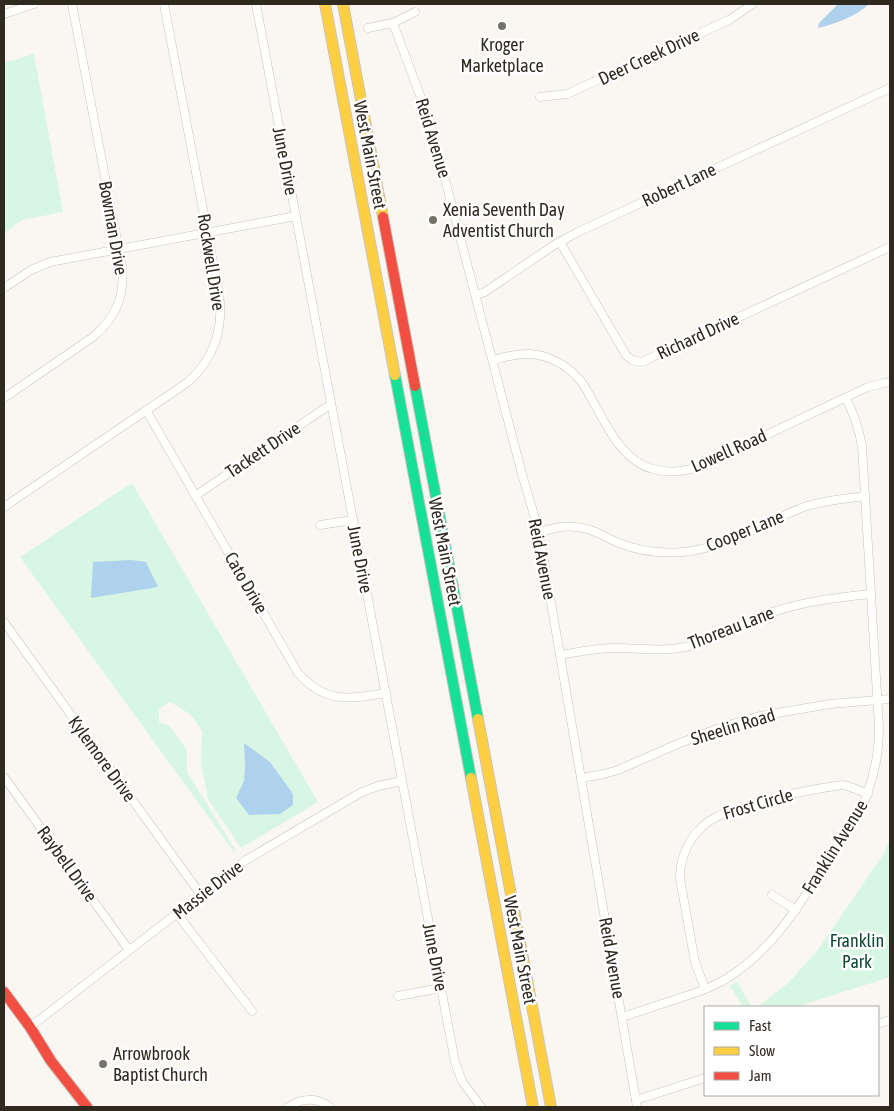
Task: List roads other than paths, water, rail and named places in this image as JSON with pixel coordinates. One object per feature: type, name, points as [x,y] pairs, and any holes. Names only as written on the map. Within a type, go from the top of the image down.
[{"type":"main road","name":"West Main Street","points":[[325,4],[534,1107]]},
{"type":"main road","name":"West Main Street","points":[[343,4],[551,1107]]},
{"type":"main road","points":[[4,992],[30,1027],[52,1062],[87,1107]]},
{"type":"street","points":[[4,14],[34,4]]},
{"type":"street","name":"Bowman Drive","points":[[4,398],[102,330],[118,304],[121,294],[123,274],[72,4]]},
{"type":"street","name":"Rockwell Drive","points":[[4,507],[188,382],[206,362],[216,342],[220,324],[220,303],[164,4]]},
{"type":"street","name":"June Drive","points":[[256,4],[455,1062],[458,1073],[467,1089],[481,1107]]},
{"type":"street","name":"Deer Creek Drive","points":[[540,97],[567,94],[729,20],[753,4]]},
{"type":"street","points":[[368,28],[393,23],[415,12]]},
{"type":"street","name":"Reid Avenue","points":[[393,23],[430,122],[539,532],[636,1104]]},
{"type":"street","name":"Robert Lane","points":[[476,295],[485,292],[557,243],[578,232],[890,88]]},
{"type":"street","points":[[4,288],[31,270],[50,262],[296,216]]},
{"type":"street","name":"Richard Drive","points":[[557,243],[626,355],[632,360],[640,362],[890,247]]},
{"type":"street","name":"Lowell Road","points":[[493,360],[513,355],[530,354],[548,358],[570,369],[582,383],[625,453],[642,466],[659,471],[682,471],[698,467],[868,387],[890,382]]},
{"type":"street","name":"Franklin Avenue","points":[[622,1017],[705,990],[732,975],[758,956],[774,939],[796,910],[850,829],[868,794],[878,750],[878,700],[860,433],[846,398]]},
{"type":"street","name":"Tackett Drive","points":[[195,496],[331,404]]},
{"type":"street","name":"Cato Drive","points":[[146,410],[294,666],[306,682],[322,692],[339,697],[354,698],[386,694]]},
{"type":"street","name":"Cooper Lane","points":[[539,532],[565,526],[578,527],[592,530],[621,544],[638,549],[667,553],[690,552],[728,542],[805,507],[828,501],[864,496]]},
{"type":"street","points":[[320,525],[353,520]]},
{"type":"street","name":"Thoreau Lane","points":[[560,655],[614,648],[659,650],[684,647],[704,641],[754,619],[790,606],[828,598],[871,594]]},
{"type":"street","name":"Kylemore Drive","points":[[5,627],[201,895]]},
{"type":"street","name":"Sheelin Road","points":[[581,778],[618,770],[680,742],[725,726],[778,712],[830,704],[890,699]]},
{"type":"street","name":"Raybell Drive","points":[[4,777],[129,950]]},
{"type":"street","name":"Massie Drive","points":[[30,1027],[246,860],[360,793],[378,786],[402,781]]},
{"type":"street","name":"Frost Circle","points":[[705,990],[695,962],[680,878],[680,868],[684,853],[695,834],[706,823],[721,814],[755,802],[783,795],[842,785],[868,794]]},
{"type":"street","points":[[772,895],[796,910]]},
{"type":"street","points":[[177,914],[252,1011]]},
{"type":"street","points":[[398,996],[441,988]]},
{"type":"street","points":[[636,1104],[704,1078]]},
{"type":"street","points":[[288,1107],[298,1102],[310,1100],[330,1107]]},
{"type":"water","points":[[838,4],[869,4],[845,19],[818,28],[819,23]]},
{"type":"water","points":[[131,560],[146,562],[158,587],[91,598],[93,562]]},
{"type":"water","points":[[244,743],[270,762],[293,794],[293,805],[280,814],[249,815],[236,798],[244,781]]},
{"type":"place","name":"Kroger Marketplace","points":[[502,26]]},
{"type":"place","name":"Xenia Seventh Day Adventist Church","points":[[433,220]]},
{"type":"place","name":"Arrowbrook Baptist Church","points":[[103,1064]]},
{"type":"park label","name":"Franklin Park","points":[[857,951]]}]
